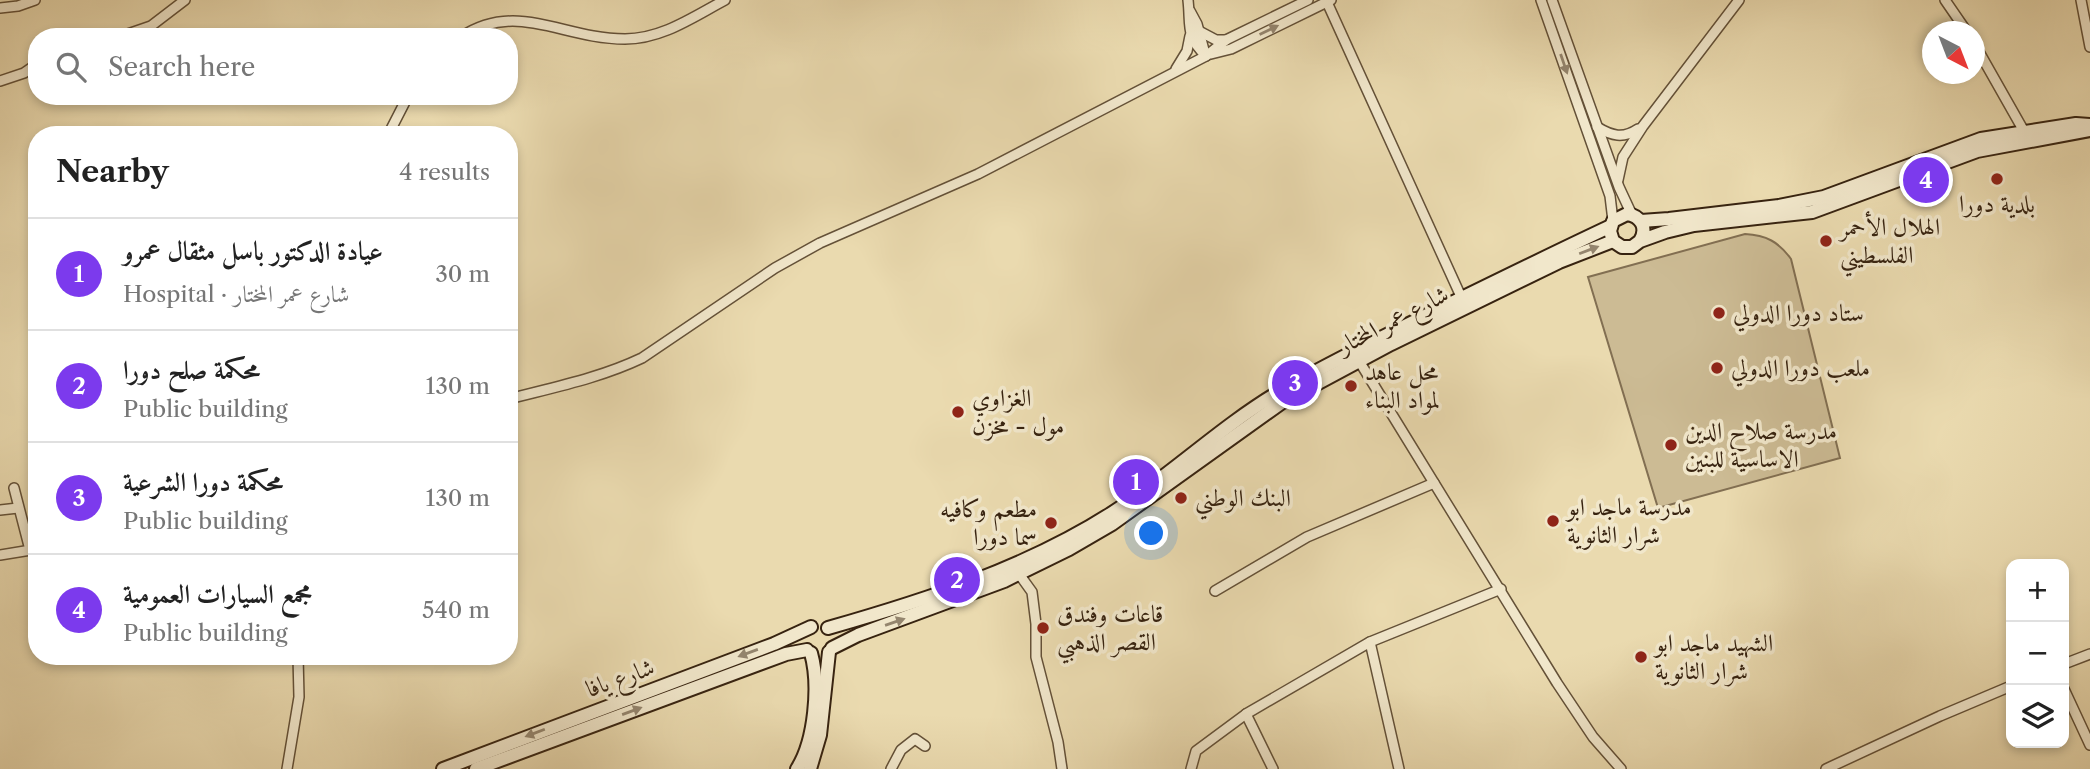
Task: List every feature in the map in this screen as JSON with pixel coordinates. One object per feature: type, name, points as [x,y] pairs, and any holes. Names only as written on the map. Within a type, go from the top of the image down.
[{"type":"main road","points":[[2076,124],[2090,128],[1977,151],[1812,212],[1694,225],[1665,232],[1627,247],[1613,241],[1612,224],[1621,215],[1669,219],[1801,202],[1824,197],[1981,139],[2076,124]]},
{"type":"main road","points":[[1636,218],[1643,230],[1640,241]]},
{"type":"main road","name":"شارع عمر المختار","points":[[828,628],[1012,567],[1054,546],[1113,512],[1199,447],[1277,393],[1464,302],[1612,224]]},
{"type":"main road","name":"شارع عمر المختار","points":[[1464,302],[1613,241]]},
{"type":"main road","name":"شارع عمر المختار","points":[[830,650],[858,635],[1019,574],[1069,549],[1112,524],[1281,402],[1356,356]]},
{"type":"main road","points":[[797,769],[809,743],[816,671],[805,635],[811,627],[821,625],[828,628],[834,639],[830,650],[820,735],[810,769]]},
{"type":"main road","name":"شارع يافا","points":[[443,769],[774,644],[811,627]]},
{"type":"main road","points":[[809,651],[820,655],[830,650]]},
{"type":"main road","name":"شارع يافا","points":[[476,769],[786,654],[809,651]]},
{"type":"street","points":[[0,8],[35,0]]},
{"type":"street","points":[[145,28],[185,0]]},
{"type":"street","points":[[474,28],[486,19],[513,13],[533,16],[577,32],[604,38],[627,39],[651,36],[676,27],[724,0]]},
{"type":"street","points":[[518,397],[597,376],[642,358],[775,268],[820,243],[978,174],[1206,56],[1226,40],[1308,0]]},
{"type":"street","points":[[1541,0],[1610,196],[1612,224]]},
{"type":"street","points":[[1552,0],[1617,183],[1636,218]]},
{"type":"street","points":[[1617,183],[1623,158],[1643,126],[1739,0]]},
{"type":"street","points":[[1945,0],[1959,21]]},
{"type":"street","points":[[2081,0],[2090,47]]},
{"type":"street","points":[[1206,56],[1231,49],[1328,1],[1464,302]]},
{"type":"street","points":[[1189,5],[1195,46],[1206,56]]},
{"type":"street","points":[[1195,34],[1226,40]]},
{"type":"street","points":[[1173,73],[1195,34]]},
{"type":"street","points":[[1985,61],[2025,133]]},
{"type":"street","points":[[0,81],[28,70]]},
{"type":"street","points":[[393,126],[403,105]]},
{"type":"street","points":[[1597,127],[1607,134],[1623,136],[1643,126]]},
{"type":"street","points":[[1356,356],[1592,737],[1621,769]]},
{"type":"street","points":[[1215,592],[1307,537],[1434,483]]},
{"type":"street","points":[[14,488],[28,536]]},
{"type":"street","points":[[0,510],[18,508]]},
{"type":"street","points":[[0,555],[28,551]]},
{"type":"street","points":[[1019,574],[1032,592],[1036,657],[1058,742],[1062,769]]},
{"type":"street","points":[[1191,769],[1196,751],[1246,714],[1370,642],[1501,589]]},
{"type":"street","points":[[1370,642],[1399,769]]},
{"type":"street","points":[[2069,662],[2090,654]]},
{"type":"street","points":[[287,769],[299,697],[298,665]]},
{"type":"street","points":[[1826,769],[1845,765],[2006,688]]},
{"type":"street","points":[[2069,701],[2090,745]]},
{"type":"street","points":[[1246,714],[1273,769]]},
{"type":"street","points":[[891,769],[901,750],[915,739],[925,746]]},
{"type":"shaded area","name":"ملعب دورا الدولي","points":[[1745,234],[1771,240],[1791,259],[1840,458],[1658,508],[1588,277]]},
{"type":"place","name":"بلدية دورا","points":[[1997,179]]},
{"type":"place","name":"مجمع السيارات العمومية","points":[[1926,180]]},
{"type":"place","name":"الهلال الأحمر الفلسطيني","points":[[1826,241]]},
{"type":"place","name":"ستاد دورا الدولي","points":[[1719,313]]},
{"type":"place","name":"ملعب دورا الدولي","points":[[1717,368]]},
{"type":"place","name":"محكمة دورا الشرعية","points":[[1295,383]]},
{"type":"place","name":"محل عاهد لمواد البناء","points":[[1351,386]]},
{"type":"place","name":"الغزاوي مول - مخزن","points":[[958,412]]},
{"type":"place","name":"مدرسة صلاح الدين الاساسية للبنين","points":[[1671,445]]},
{"type":"place","name":"عيادة الدكتور باسل مثقال عمرو","points":[[1136,482]]},
{"type":"place","name":"البنك الوطني","points":[[1181,498]]},
{"type":"place","name":"مدرسة ماجد ابو شرار الثانوية","points":[[1553,521]]},
{"type":"place","name":"مطعم وكافيه سما دورا","points":[[1051,523]]},
{"type":"place","name":"محكمة صلح دورا","points":[[957,580]]},
{"type":"place","name":"قاعات وفندق القصر الذهبي","points":[[1043,628]]},
{"type":"place","name":"الشهيد ماجد ابو شرار الثانوية","points":[[1641,657]]}]
